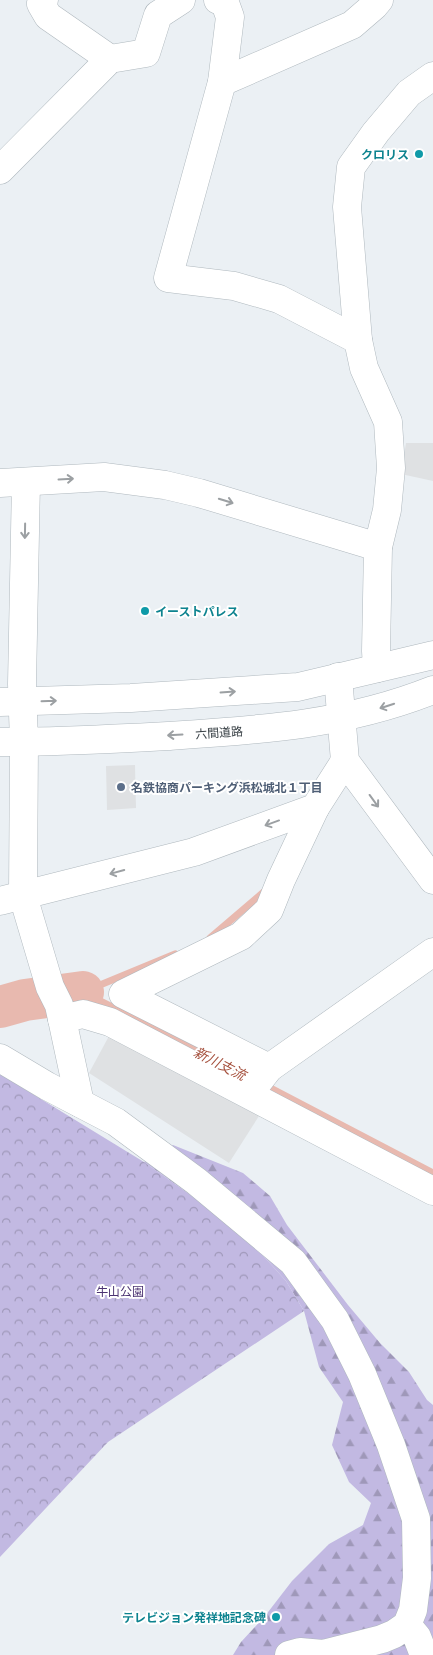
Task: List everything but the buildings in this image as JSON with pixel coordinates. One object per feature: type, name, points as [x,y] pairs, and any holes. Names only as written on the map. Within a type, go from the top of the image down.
[{"type":"street","points":[[44,0],[41,4],[48,16],[110,59]]},
{"type":"street","points":[[3,162],[110,59],[146,53],[158,15],[181,0]]},
{"type":"street","points":[[218,0],[225,3],[230,17],[222,82],[168,278],[234,286],[279,299],[358,340]]},
{"type":"street","points":[[222,82],[352,25],[379,0]]},
{"type":"street","points":[[377,668],[378,547],[387,510],[391,468],[388,422],[364,368],[358,340],[347,207],[351,167],[376,132],[410,93],[433,76]]},
{"type":"street","points":[[80,1103],[57,1004],[12,899],[13,483],[104,477],[165,485],[199,493],[378,547]]},
{"type":"street","points":[[11,702],[131,698],[298,687],[433,655]]},
{"type":"street","points":[[338,677],[345,761],[433,880]]},
{"type":"street","name":"六間道路","points":[[12,742],[98,740],[292,727],[342,718],[381,708],[433,690]]},
{"type":"street","points":[[345,761],[315,808],[281,880],[270,910],[241,936],[123,994],[257,1083],[433,1191]]},
{"type":"street","points":[[12,899],[194,852],[315,808]]},
{"type":"street","points":[[257,1083],[433,952]]},
{"type":"street","points":[[57,1004],[110,1022],[257,1083]]},
{"type":"street","points":[[4,1064],[116,1122],[196,1181],[293,1262],[335,1320],[362,1374],[391,1445],[416,1519],[417,1578],[414,1610],[407,1625],[394,1634],[382,1639],[323,1654],[300,1652],[289,1655]]},
{"type":"street","points":[[407,1625],[416,1637],[424,1655]]},
{"type":"green space","name":"牛山公園","points":[[0,1074],[144,1162],[240,1230],[286,1281],[304,1311],[108,1442],[0,1557]]},
{"type":"green space","points":[[173,1145],[243,1173],[270,1196],[287,1225],[348,1305],[380,1343],[409,1372],[427,1400],[433,1405],[433,1642],[423,1655],[233,1655],[241,1642],[265,1616],[292,1581],[329,1544],[363,1525],[371,1503],[349,1482],[332,1445],[343,1402],[319,1367],[304,1311],[286,1281],[240,1230],[144,1162]]},
{"type":"shaded area","points":[[406,443],[433,443],[433,481],[401,474]]},
{"type":"shaded area","name":"名鉄協商パーキング浜松城北１丁目","points":[[135,765],[136,808],[107,810],[106,766]]},
{"type":"shaded area","points":[[109,1036],[259,1116],[229,1163],[89,1073]]},
{"type":"waterway","points":[[210,938],[266,890]]},
{"type":"waterway","points":[[83,992],[175,954]]},
{"type":"waterway","name":"新川支流","points":[[83,992],[253,1079]]},
{"type":"waterway","name":"新川支流","points":[[0,1007],[25,1000],[83,992]]},
{"type":"waterway","name":"新川支流","points":[[263,1084],[433,1173]]},
{"type":"place","name":"クロリス","points":[[419,154]]},
{"type":"place","name":"イーストパレス","points":[[145,611]]},
{"type":"place","name":"名鉄協商パーキング浜松城北１丁目","points":[[121,787]]},
{"type":"place","name":"テレビジョン発祥地記念碑","points":[[276,1617]]}]
